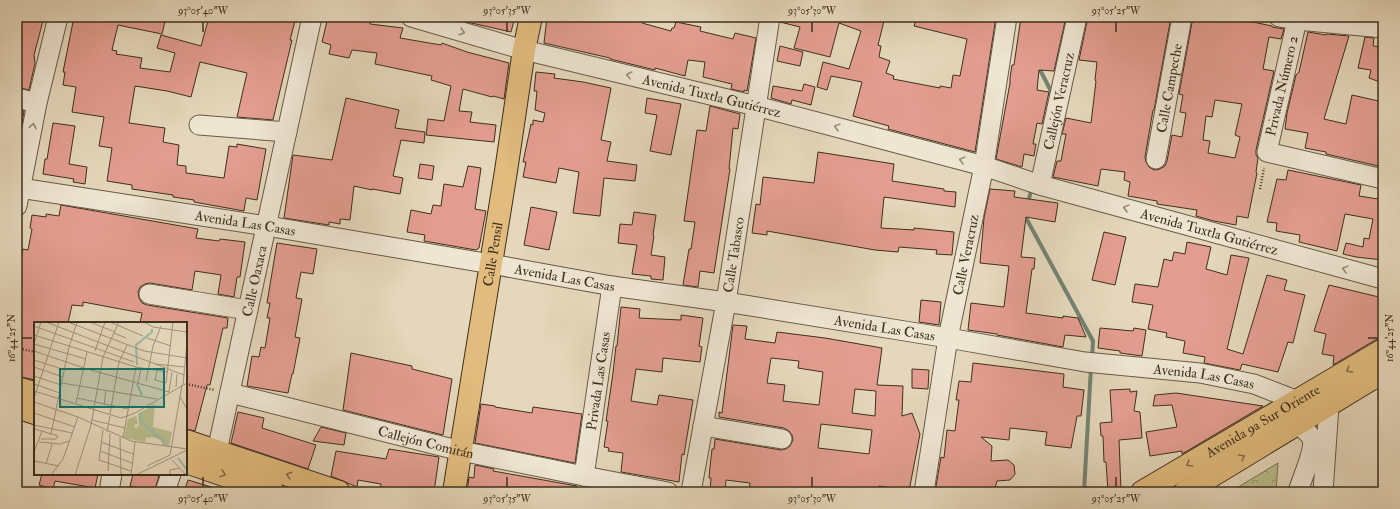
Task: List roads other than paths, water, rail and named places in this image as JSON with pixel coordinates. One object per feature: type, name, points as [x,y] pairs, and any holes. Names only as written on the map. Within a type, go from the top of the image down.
[{"type":"main road","name":"Calle Pensil","points":[[454,492],[530,17]]},
{"type":"main road","name":"Avenida 9a Sur Oriente","points":[[1142,492],[1298,400],[1382,359]]},
{"type":"main road","name":"Avenida 9a Sur Oriente","points":[[1185,492],[1329,406],[1382,359]]},
{"type":"main road","points":[[17,388],[34,393]]},
{"type":"main road","points":[[17,407],[34,413]]},
{"type":"main road","points":[[187,441],[340,492]]},
{"type":"main road","points":[[187,462],[273,492]]},
{"type":"street","points":[[19,197],[37,103],[58,17]]},
{"type":"street","name":"Calle Oaxaca","points":[[217,451],[312,17]]},
{"type":"street","name":"Avenida Tuxtla Gutiérrez","points":[[411,17],[524,50],[756,106],[984,166],[1038,184],[1383,279]]},
{"type":"street","name":"Calle Tabasco","points":[[691,492],[726,302],[770,17]]},
{"type":"street","name":"Calle Veracruz","points":[[924,492],[948,338],[984,166],[1007,17]]},
{"type":"street","name":"Callejón Veracruz","points":[[1038,184],[1077,17]]},
{"type":"street","name":"Calle Campeche","points":[[1156,159],[1182,17]]},
{"type":"street","points":[[1279,17],[1383,28]]},
{"type":"street","name":"Privada Número 2","points":[[1297,20],[1267,152],[1383,180]]},
{"type":"street","points":[[17,98],[37,103]]},
{"type":"street","points":[[199,125],[287,132]]},
{"type":"street","name":"Avenida Las Casas","points":[[19,197],[267,226],[612,286],[726,302],[1085,362],[1200,373],[1254,384],[1298,400]]},
{"type":"street","name":"Privada Las Casas","points":[[584,476],[612,286]]},
{"type":"street","points":[[149,294],[248,310]]},
{"type":"street","name":"Callejón Comitán","points":[[230,393],[461,451],[668,492]]},
{"type":"street","points":[[1323,492],[1329,406]]},
{"type":"street","points":[[1297,424],[1308,432],[1312,438],[1313,446],[1298,492]]},
{"type":"street","points":[[703,426],[782,439]]},
{"type":"street","points":[[109,492],[112,475]]},
{"type":"street","points":[[166,492],[171,475]]},
{"type":"waterway","points":[[1038,66],[1052,93],[1051,96]]},
{"type":"waterway","points":[[1028,203],[1032,187]]},
{"type":"waterway","points":[[1025,214],[1093,341],[1092,358]]},
{"type":"waterway","points":[[1084,492],[1091,367]]}]
